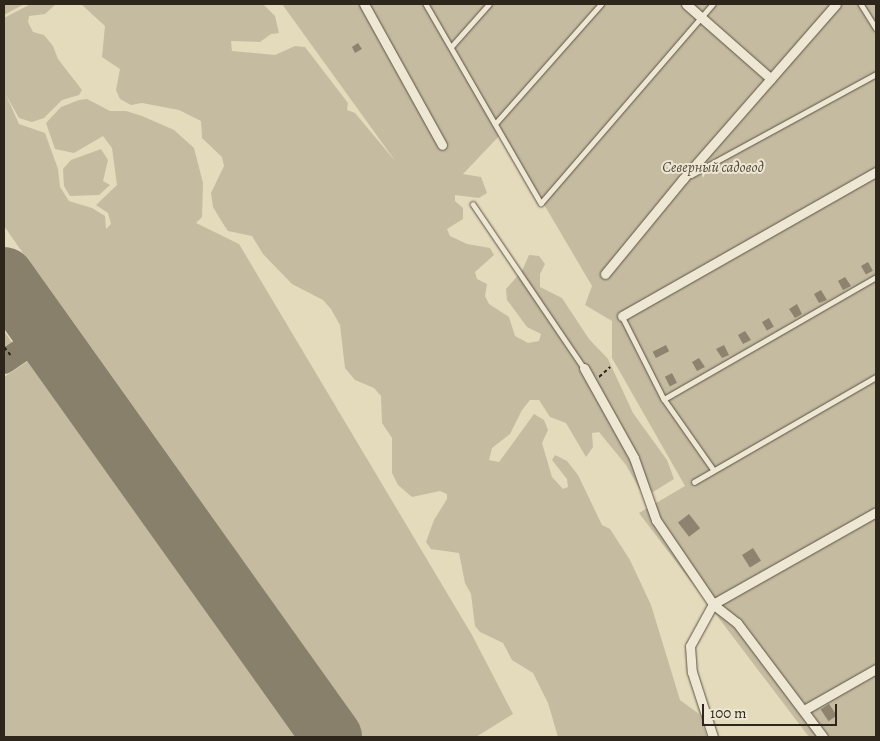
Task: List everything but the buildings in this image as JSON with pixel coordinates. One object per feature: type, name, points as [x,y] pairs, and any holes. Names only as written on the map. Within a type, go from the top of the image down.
[{"type":"street","points":[[364,4],[442,145]]},
{"type":"street","points":[[686,4],[771,79]]},
{"type":"street","points":[[605,274],[683,179],[836,4]]},
{"type":"street","points":[[622,316],[876,172]]},
{"type":"street","points":[[584,368],[634,458],[656,520],[713,604],[737,623],[823,737]]},
{"type":"street","points":[[712,737],[692,672],[690,646],[713,604],[876,512]]},
{"type":"street","points":[[804,710],[876,669]]},
{"type":"lane","points":[[426,4],[541,203],[713,4]]},
{"type":"lane","points":[[451,47],[489,4]]},
{"type":"lane","points":[[495,124],[601,4]]},
{"type":"lane","points":[[861,4],[876,28]]},
{"type":"lane","points":[[683,179],[876,74]]},
{"type":"lane","points":[[473,204],[584,368]]},
{"type":"lane","points":[[664,399],[876,276]]},
{"type":"lane","points":[[622,316],[664,399],[713,469]]},
{"type":"lane","points":[[694,482],[713,469],[876,377]]},
{"type":"path","points":[[4,348],[12,357]]},
{"type":"path","points":[[592,384],[610,367]]},
{"type":"green space","points":[[4,4],[24,4],[4,15]]},
{"type":"green space","points":[[31,4],[56,4],[45,14],[29,16],[28,22],[33,32],[44,35],[53,46],[58,59],[82,90],[79,95],[62,100],[44,118],[32,122],[19,118],[6,95],[19,124],[45,133],[58,169],[60,187],[69,201],[92,208],[105,216],[106,229],[111,224],[108,213],[96,205],[117,185],[112,148],[103,136],[74,153],[55,149],[46,123],[61,107],[87,99],[110,111],[126,111],[174,130],[194,148],[203,183],[202,217],[196,223],[239,244],[472,635],[513,714],[476,737],[362,737],[4,226],[4,18]]},
{"type":"green space","name":"Северный садовод","points":[[81,4],[263,4],[275,16],[279,33],[271,34],[260,42],[231,41],[232,51],[275,55],[295,46],[305,47],[348,103],[347,110],[355,113],[396,162],[282,4],[876,4],[876,737],[809,737],[639,513],[685,486],[612,358],[612,321],[585,305],[592,286],[502,133],[463,174],[481,177],[487,193],[479,198],[455,195],[455,201],[463,208],[463,219],[447,229],[450,236],[467,244],[490,248],[494,255],[475,272],[477,279],[487,284],[485,296],[489,304],[509,317],[515,336],[528,343],[539,341],[541,334],[527,327],[507,300],[506,289],[522,271],[529,255],[539,256],[545,264],[540,274],[540,287],[562,298],[589,339],[608,359],[633,413],[667,460],[674,479],[653,492],[640,490],[626,465],[599,432],[592,433],[593,447],[586,457],[566,423],[550,417],[539,400],[530,400],[522,410],[510,434],[492,448],[489,460],[499,462],[534,414],[544,420],[548,430],[542,443],[552,477],[563,489],[568,487],[567,479],[552,460],[555,455],[567,461],[578,475],[602,525],[610,529],[630,560],[651,605],[680,700],[699,714],[707,737],[558,737],[548,703],[533,673],[512,660],[503,643],[480,632],[475,626],[471,594],[465,583],[459,553],[431,549],[426,542],[434,520],[447,499],[447,494],[440,491],[412,497],[398,485],[392,473],[392,438],[382,423],[381,396],[374,388],[355,380],[345,368],[340,325],[331,309],[323,300],[292,284],[263,254],[252,236],[228,231],[213,207],[211,193],[224,166],[222,157],[202,138],[201,121],[179,110],[142,103],[131,105],[120,99],[116,90],[120,69],[102,57],[105,26]]},
{"type":"green space","points":[[101,149],[108,160],[103,181],[110,185],[99,195],[70,196],[64,186],[63,169],[71,160]]},
{"type":"green space","points":[[4,331],[13,344],[4,352]]},
{"type":"green space","points":[[28,361],[304,737],[4,737],[4,377]]},
{"type":"taxiway","points":[[31,343],[34,335],[32,316]]},
{"type":"taxiway","points":[[4,362],[34,342],[44,342],[55,349]]},
{"type":"runway","points":[[4,277],[332,737]]}]
